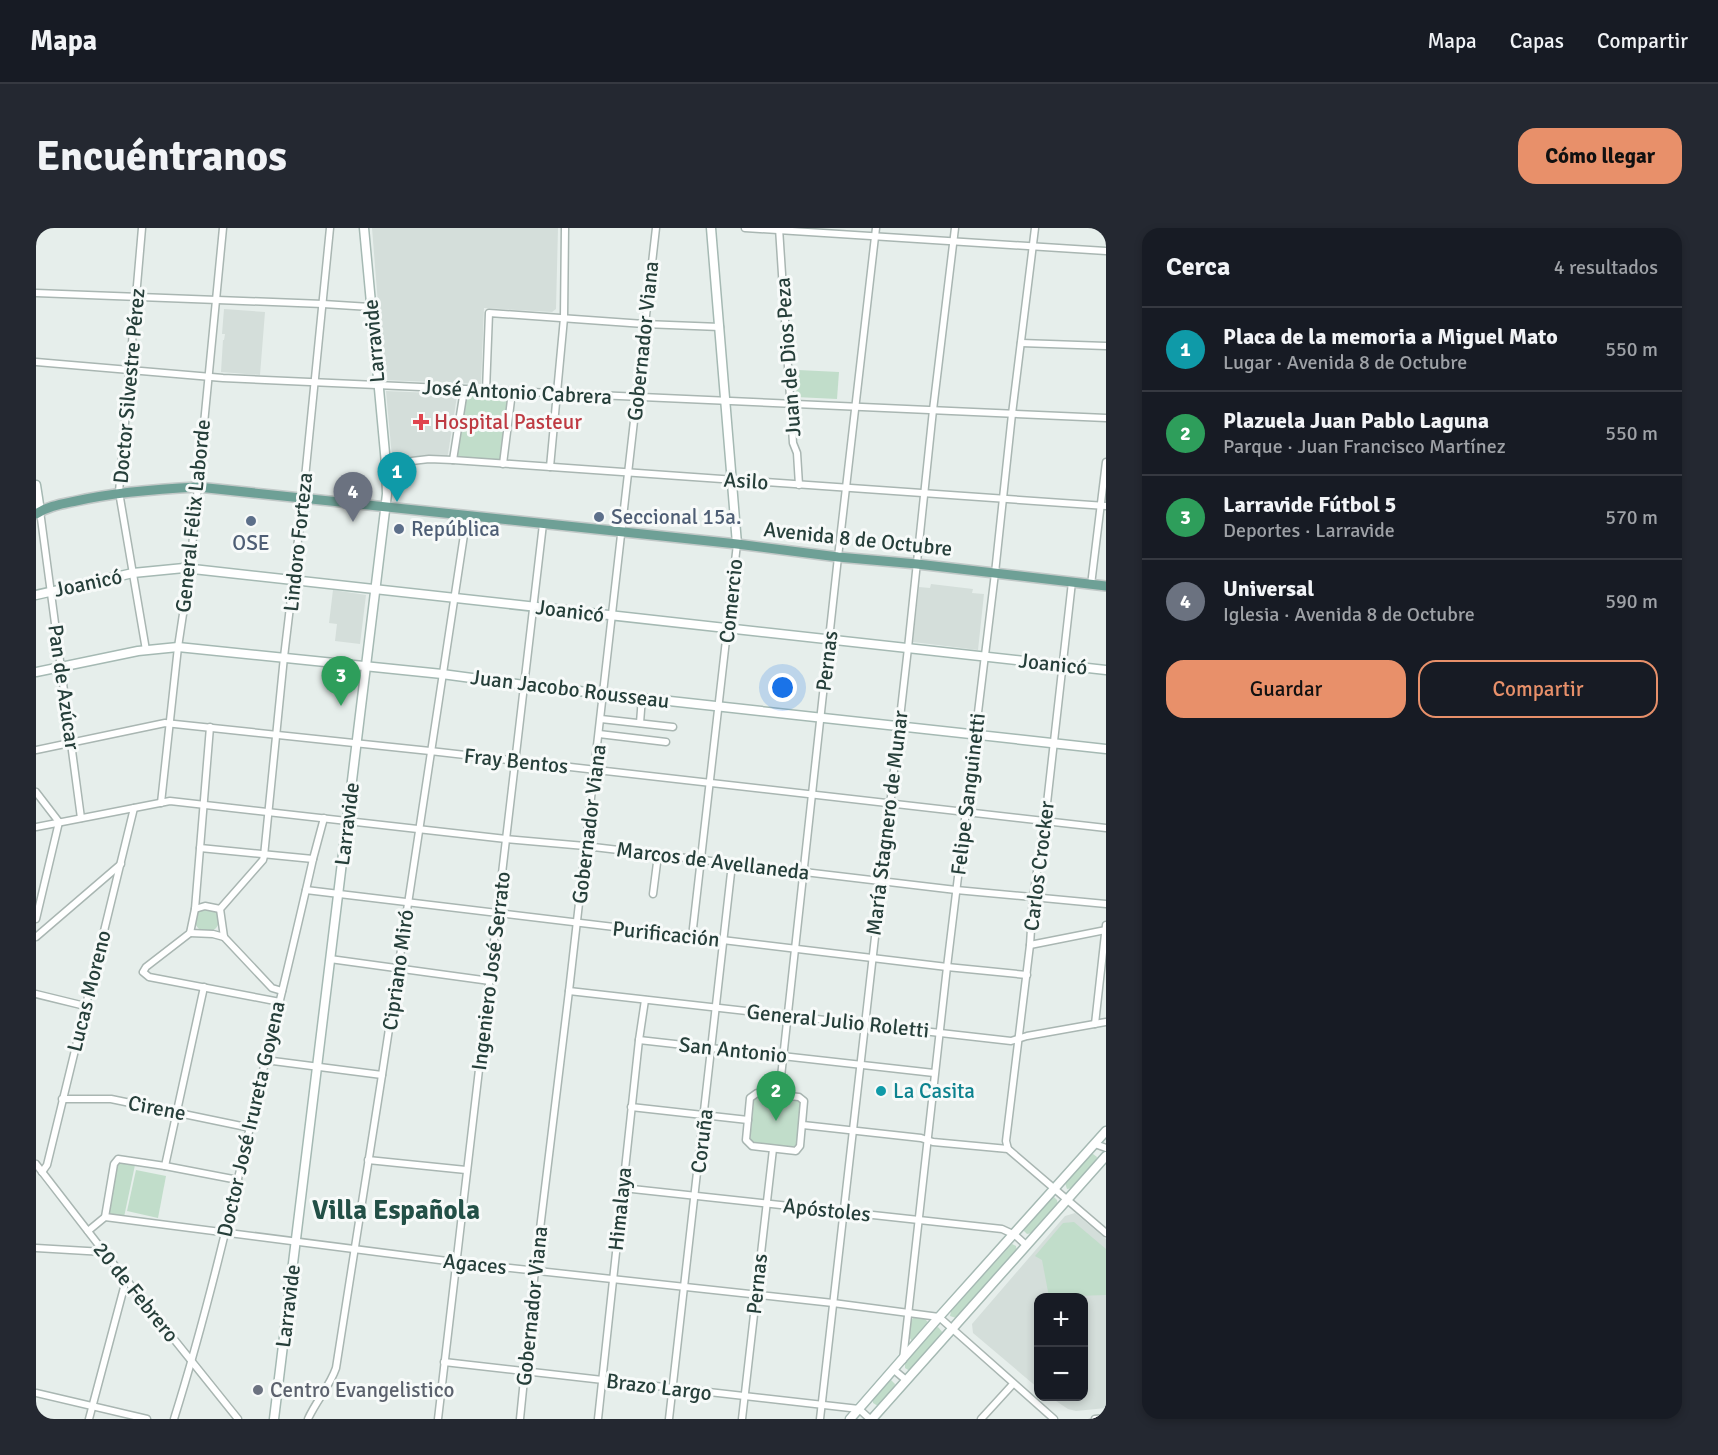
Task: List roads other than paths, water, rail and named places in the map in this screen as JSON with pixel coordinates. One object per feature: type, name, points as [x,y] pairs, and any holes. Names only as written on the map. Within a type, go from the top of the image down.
[{"type":"main road","name":"Avenida 8 de Octubre","points":[[38,512],[61,504],[119,492],[198,487],[1106,586]]},
{"type":"street","name":"Doctor Silvestre Pérez","points":[[142,228],[119,492],[146,650]]},
{"type":"street","name":"General Félix Laborde","points":[[161,803],[178,647],[190,568],[223,228]]},
{"type":"street","name":"Lindoro Forteza","points":[[264,856],[330,228]]},
{"type":"street","points":[[359,228],[364,228]]},
{"type":"street","name":"Larravide","points":[[274,1419],[387,494],[364,228]]},
{"type":"street","points":[[550,467],[564,318],[565,228]]},
{"type":"street","name":"Gobernador Viana","points":[[520,1419],[535,1270],[570,991],[656,228]]},
{"type":"street","name":"Comercio","points":[[692,937],[737,544],[711,228]]},
{"type":"street","points":[[745,228],[1106,251]]},
{"type":"street","name":"Pernas","points":[[779,1095],[876,228]]},
{"type":"street","name":"María Stagnero de Munar","points":[[820,1419],[955,228]]},
{"type":"street","name":"Felipe Sanguinetti","points":[[903,1360],[934,1073],[1035,228]]},
{"type":"street","name":"Juan de Dios Peza","points":[[779,229],[790,404],[799,485]]},
{"type":"street","points":[[36,293],[370,307]]},
{"type":"street","points":[[486,391],[489,313],[720,327]]},
{"type":"street","points":[[1021,343],[1106,346]]},
{"type":"street","name":"José Antonio Cabrera","points":[[36,362],[208,377],[314,383],[1106,418]]},
{"type":"street","points":[[453,460],[464,390]]},
{"type":"street","points":[[503,464],[512,392]]},
{"type":"street","name":"Asilo","points":[[386,464],[429,459],[453,460],[1103,506]]},
{"type":"street","points":[[1091,585],[1103,506],[1106,462]]},
{"type":"street","name":"Pan de Azúcar","points":[[36,485],[81,818]]},
{"type":"street","name":"Cipriano Miró","points":[[308,1419],[336,1368],[467,515]]},
{"type":"street","name":"Ingeniero José Serrato","points":[[438,1419],[543,524]]},
{"type":"street","name":"Joanicó","points":[[36,595],[133,573],[190,568],[1106,670]]},
{"type":"street","name":"Carlos Crocker","points":[[1008,1149],[1006,1141],[1027,975],[1033,897],[1045,821],[1072,582]]},
{"type":"street","name":"Juan Jacobo Rousseau","points":[[36,672],[146,650],[178,647],[442,674],[1106,749]]},
{"type":"street","points":[[640,723],[642,697]]},
{"type":"street","points":[[601,719],[673,727]]},
{"type":"street","name":"Fray Bentos","points":[[36,750],[170,723],[1106,828]]},
{"type":"street","points":[[210,728],[195,909],[190,933],[146,967],[143,972],[149,977],[280,1002]]},
{"type":"street","points":[[599,734],[666,742]]},
{"type":"street","points":[[36,792],[59,822],[36,919]]},
{"type":"street","name":"Marcos de Avellaneda","points":[[36,827],[170,801],[585,846],[956,890],[1106,904]]},
{"type":"street","name":"Lucas Moreno","points":[[42,1172],[46,1165],[63,1099],[134,808]]},
{"type":"street","name":"Doctor José Irureta Goyena","points":[[174,1419],[192,1361],[225,1233],[324,818]]},
{"type":"street","points":[[200,848],[313,860]]},
{"type":"street","points":[[653,894],[658,855]]},
{"type":"street","points":[[264,856],[220,909],[224,937],[272,988],[282,991]]},
{"type":"street","points":[[36,937],[122,864]]},
{"type":"street","name":"Coruña","points":[[669,1419],[732,864]]},
{"type":"street","name":"Purificación","points":[[306,890],[577,924],[1027,975]]},
{"type":"street","points":[[195,909],[202,906],[220,909]]},
{"type":"street","points":[[1030,945],[1106,928],[1095,1024]]},
{"type":"street","points":[[190,933],[224,937]]},
{"type":"street","points":[[330,959],[490,981]]},
{"type":"street","points":[[165,1166],[204,987]]},
{"type":"street","name":"General Julio Roletti","points":[[570,991],[1011,1041],[1106,1022]]},
{"type":"street","points":[[36,994],[85,1006]]},
{"type":"street","name":"Himalaya","points":[[598,1419],[645,1000]]},
{"type":"street","name":"San Antonio","points":[[639,1040],[934,1073]]},
{"type":"street","points":[[266,1060],[382,1075]]},
{"type":"street","points":[[757,1092],[779,1095],[799,1097],[805,1104],[800,1146],[793,1152],[752,1146],[746,1140],[750,1098],[757,1092]]},
{"type":"street","name":"Cirene","points":[[63,1099],[111,1099],[251,1128]]},
{"type":"street","points":[[632,1107],[748,1120]]},
{"type":"street","points":[[802,1125],[1008,1149],[1106,1233]]},
{"type":"street","points":[[850,1419],[1106,1131]]},
{"type":"street","points":[[1095,1144],[1106,1148]]},
{"type":"street","name":"Pernas","points":[[742,1419],[773,1149]]},
{"type":"street","points":[[859,1409],[871,1419],[1106,1156]]},
{"type":"street","points":[[87,1231],[105,1217],[115,1161],[118,1159],[238,1180]]},
{"type":"street","points":[[368,1160],[466,1170]]},
{"type":"street","name":"20 de Febrero","points":[[36,1164],[238,1419]]},
{"type":"street","name":"Apóstoles","points":[[623,1188],[1002,1229],[1015,1235],[1026,1245]]},
{"type":"street","name":"Agaces","points":[[105,1217],[455,1262],[833,1303],[939,1317]]},
{"type":"street","points":[[36,1248],[104,1252]]},
{"type":"street","points":[[89,1419],[126,1280]]},
{"type":"street","points":[[939,1317],[1054,1419]]},
{"type":"street","name":"Brazo Largo","points":[[444,1362],[859,1409]]},
{"type":"street","points":[[894,1370],[906,1380]]},
{"type":"street","points":[[981,1419],[1013,1384]]},
{"type":"street","points":[[36,1393],[147,1419]]},
{"type":"street","points":[[1095,1419],[1106,1418]]},
{"type":"place","name":"Hospital Pasteur","points":[[421,422]]},
{"type":"place","name":"Placa de la memoria a Miguel Mato","points":[[397,502]]},
{"type":"place","name":"Seccional 15a.","points":[[599,517]]},
{"type":"place","name":"OSE","points":[[251,521]]},
{"type":"place","name":"Universal","points":[[353,522]]},
{"type":"place","name":"República","points":[[399,529]]},
{"type":"place","name":"Larravide Fútbol 5","points":[[341,706]]},
{"type":"place","name":"La Casita","points":[[881,1091]]},
{"type":"place","name":"Plazuela Juan Pablo Laguna","points":[[776,1121]]},
{"type":"place","name":"Centro Evangelistico","points":[[258,1390]]},
{"type":"district","name":"Villa Española","points":[[396,1210]]}]
